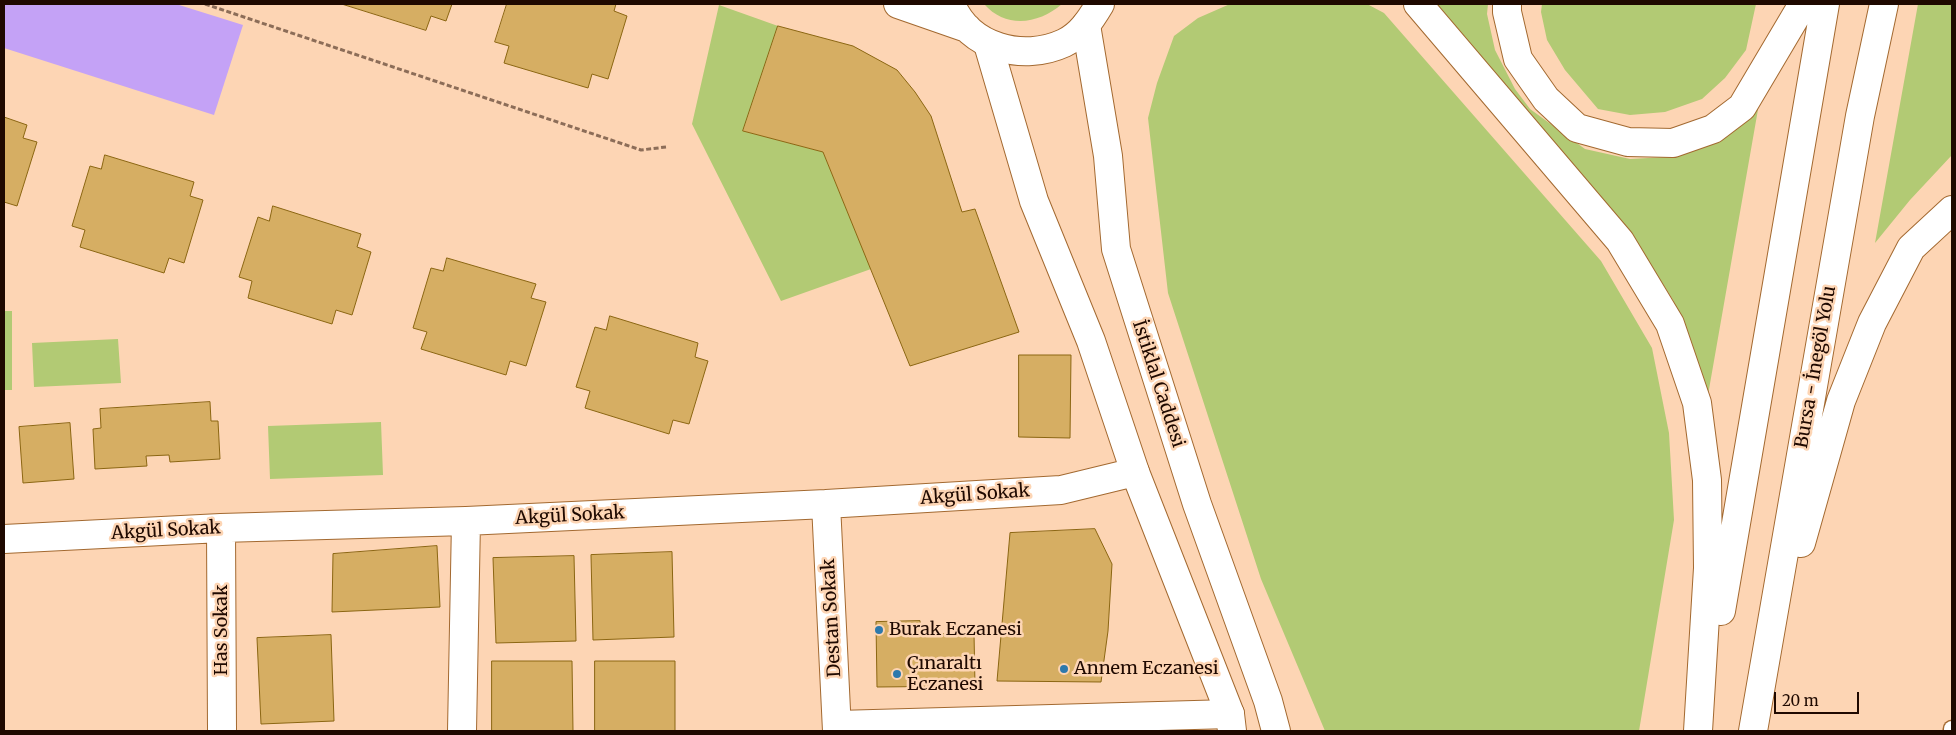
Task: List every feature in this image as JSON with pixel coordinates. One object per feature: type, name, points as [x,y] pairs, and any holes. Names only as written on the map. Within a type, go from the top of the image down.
[{"type":"main road","points":[[898,4],[1014,52],[1040,51],[1066,42],[1093,15]]},
{"type":"main road","points":[[837,728],[1231,722],[1135,472],[1091,341],[1034,201],[978,36],[951,4]]},
{"type":"main road","points":[[1418,4],[1620,241],[1670,324],[1697,403],[1707,480],[1708,568],[1699,731]]},
{"type":"main road","points":[[1507,4],[1507,12],[1518,59],[1546,99],[1577,128],[1628,142],[1673,143],[1713,129],[1742,107],[1802,4]]},
{"type":"main road","points":[[1699,731],[1825,4]]},
{"type":"main road","name":"Bursa - İnegöl Yolu","points":[[1752,731],[1858,125],[1884,4]]},
{"type":"main road","name":"İstiklal Caddesi","points":[[1093,15],[1116,249],[1197,504],[1268,701],[1276,731]]},
{"type":"main road","points":[[1762,679],[1841,401],[1872,323],[1910,248],[1952,210]]},
{"type":"main road","name":"Akgül Sokak","points":[[4,539],[221,528],[466,521],[826,504],[1061,490],[1135,472]]},
{"type":"main road","name":"Destan Sokak","points":[[826,504],[837,728]]},
{"type":"main road","points":[[462,731],[466,521]]},
{"type":"main road","name":"Has Sokak","points":[[221,528],[222,731]]},
{"type":"path","points":[[205,4],[641,150],[666,147]]},
{"type":"green space","points":[[984,4],[1062,4],[1043,16],[1023,21],[1002,17]]},
{"type":"green space","points":[[1230,4],[1367,4],[1384,13],[1601,261],[1652,348],[1669,433],[1674,520],[1639,731],[1325,731],[1261,579],[1168,293],[1148,118],[1157,83],[1174,36],[1198,18]]},
{"type":"green space","points":[[1437,4],[1488,4],[1487,14],[1495,50],[1515,89],[1530,109],[1585,149],[1630,159],[1666,157],[1702,147],[1760,98],[1708,395],[1690,338],[1673,300],[1641,249]]},
{"type":"green space","points":[[1542,4],[1756,4],[1746,50],[1725,78],[1702,99],[1665,112],[1630,115],[1598,109],[1565,70],[1547,40],[1541,12]]},
{"type":"green space","points":[[1918,4],[1952,4],[1952,155],[1910,200],[1875,243]]},
{"type":"green space","points":[[719,5],[778,26],[743,131],[823,152],[871,269],[781,301],[692,124]]},
{"type":"green space","points":[[4,311],[12,311],[12,390],[4,390]]},
{"type":"green space","points":[[118,339],[121,383],[34,387],[32,343]]},
{"type":"green space","points":[[381,422],[383,475],[270,479],[268,426]]},
{"type":"shaded area","points":[[4,4],[176,4],[243,25],[214,115],[4,48]]},
{"type":"building","points":[[342,4],[452,4],[446,21],[431,16],[426,30]]},
{"type":"building","points":[[507,4],[616,4],[614,11],[627,16],[608,79],[592,74],[588,88],[504,63],[509,46],[495,42]]},
{"type":"building","points":[[778,26],[853,46],[897,70],[915,92],[931,116],[962,212],[975,209],[1019,332],[910,366],[823,152],[743,131]]},
{"type":"building","points":[[4,117],[27,125],[23,138],[37,142],[17,206],[4,202]]},
{"type":"building","points":[[105,155],[194,182],[190,196],[203,200],[184,263],[169,258],[164,273],[80,247],[85,230],[72,226],[90,166],[101,169]]},
{"type":"building","points":[[273,206],[361,234],[357,247],[371,252],[352,315],[336,310],[332,324],[248,298],[252,281],[239,277],[258,217],[269,221]]},
{"type":"building","points":[[447,258],[536,284],[531,298],[546,302],[526,366],[510,361],[506,375],[421,349],[427,332],[413,328],[431,268],[443,271]]},
{"type":"building","points":[[610,316],[698,343],[695,357],[708,361],[689,424],[673,420],[669,434],[585,408],[590,391],[576,387],[595,327],[606,330]]},
{"type":"building","points":[[1019,355],[1071,355],[1070,438],[1019,437]]},
{"type":"building","points":[[210,402],[211,421],[218,421],[220,459],[170,462],[169,455],[146,456],[147,466],[95,469],[93,429],[101,428],[100,409]]},
{"type":"building","points":[[70,423],[74,479],[23,483],[19,427]]},
{"type":"building","points":[[1095,529],[1112,564],[1108,631],[1101,682],[997,681],[1010,533]]},
{"type":"building","points":[[437,546],[440,607],[332,612],[333,554]]},
{"type":"building","points":[[672,552],[674,637],[593,640],[591,555]]},
{"type":"building","points":[[574,556],[576,641],[496,643],[493,558]]},
{"type":"building","points":[[920,621],[921,634],[974,633],[975,686],[877,687],[876,622]]},
{"type":"building","points":[[331,635],[334,721],[261,724],[257,638]]},
{"type":"building","points":[[492,661],[572,661],[573,731],[492,731]]},
{"type":"building","points":[[595,661],[675,661],[675,731],[595,731]]},
{"type":"place","name":"Burak Eczanesi","points":[[879,630]]},
{"type":"place","name":"Annem Eczanesi","points":[[1064,669]]},
{"type":"place","name":"Çınaraltı Eczanesi","points":[[897,674]]}]
